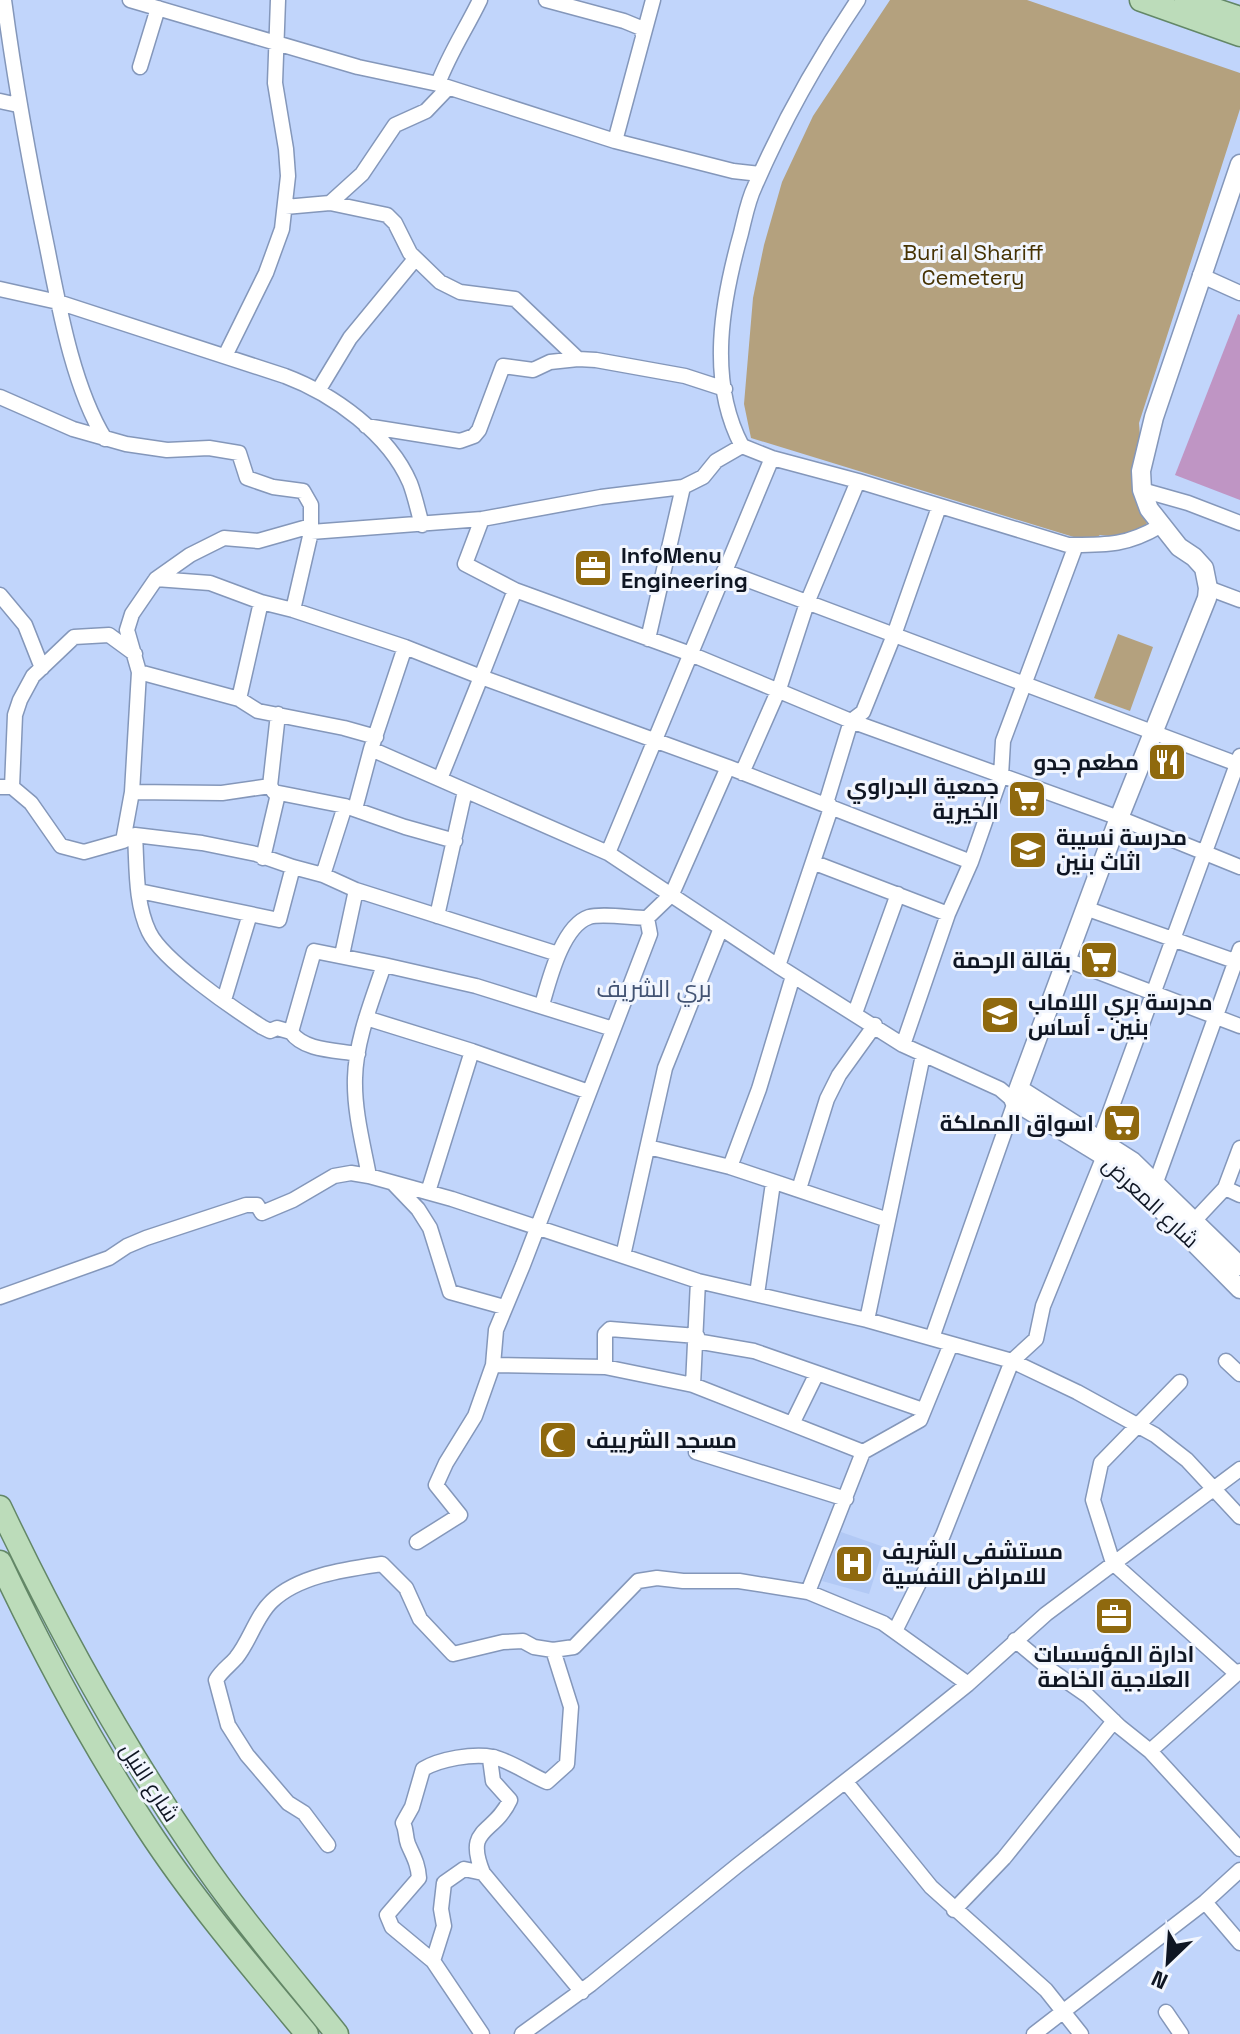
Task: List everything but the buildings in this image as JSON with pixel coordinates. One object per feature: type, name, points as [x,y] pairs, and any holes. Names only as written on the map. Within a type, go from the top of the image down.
[{"type":"main road","points":[[1141,0],[1240,35]]},
{"type":"main road","points":[[1186,0],[1240,18]]},
{"type":"main road","points":[[1012,1095],[1195,632],[1208,588],[1204,568],[1179,547],[1149,509],[1142,490],[1144,452],[1200,275],[1233,210],[1240,164]]},
{"type":"main road","points":[[1179,547],[1197,580],[1199,590],[1187,625],[1187,646]]},
{"type":"main road","name":"شارع المعرض","points":[[1012,1095],[1156,1182],[1240,1266]]},
{"type":"main road","name":"شارع المعرض","points":[[1107,1150],[1128,1176],[1240,1289]]},
{"type":"main road","name":"شارع النيل","points":[[0,1507],[71,1651],[160,1799],[228,1897],[337,2034]]},
{"type":"main road","name":"شارع النيل","points":[[0,1562],[62,1685],[147,1828],[179,1874],[307,2034]]},
{"type":"street","points":[[4,0],[18,105],[58,302],[86,401],[105,439]]},
{"type":"street","points":[[130,0],[358,67],[443,86],[615,141],[733,171],[760,174]]},
{"type":"street","points":[[225,356],[275,250],[285,207],[288,176],[286,149],[276,91],[278,0]]},
{"type":"street","points":[[330,203],[362,174],[395,125],[426,111],[443,86],[449,54],[480,0]]},
{"type":"street","points":[[546,0],[624,21],[641,28],[643,35]]},
{"type":"street","points":[[615,141],[653,0]]},
{"type":"street","points":[[858,0],[799,96],[753,188],[732,264],[720,361],[729,419],[742,446],[772,458],[858,481],[1041,538],[1076,545],[1095,547],[1122,542],[1143,536],[1160,526]]},
{"type":"street","points":[[140,67],[158,8]]},
{"type":"street","points":[[0,101],[18,105]]},
{"type":"street","points":[[285,207],[330,203],[387,215],[395,223],[415,259],[440,282],[460,292],[515,299],[578,359]]},
{"type":"street","points":[[318,391],[350,338],[415,259]]},
{"type":"street","points":[[1200,275],[1240,293]]},
{"type":"street","points":[[0,289],[58,302],[285,376],[318,391],[366,426],[402,469],[422,525]]},
{"type":"street","points":[[366,426],[460,441],[474,436],[503,366],[533,370],[550,362],[578,359],[685,376],[725,389]]},
{"type":"street","points":[[0,397],[73,429],[146,449],[209,448],[239,453],[247,478],[273,487],[303,491],[311,505],[311,529],[293,610]]},
{"type":"street","points":[[358,1054],[316,1047],[296,1039],[291,1032],[277,1028],[270,1031],[262,1027],[192,977],[150,935],[142,913],[129,838],[139,672],[127,630],[128,623],[156,579],[190,555],[224,538],[258,541],[311,529],[422,525],[482,519],[601,497],[683,487],[703,477],[716,461],[742,446]]},
{"type":"street","points":[[608,853],[656,741],[688,653],[772,458]]},
{"type":"street","points":[[542,1005],[558,954],[573,928],[589,917],[647,918],[672,894],[779,689],[807,603],[858,481]]},
{"type":"street","points":[[648,639],[683,487]]},
{"type":"street","points":[[1142,490],[1240,523]]},
{"type":"street","points":[[778,966],[815,863],[831,808],[827,800],[851,721],[863,712],[939,507]]},
{"type":"street","points":[[482,519],[465,564],[515,590],[688,653],[851,721],[1119,818],[1240,867]]},
{"type":"street","points":[[903,1045],[948,914],[971,862],[1001,776],[1003,741],[1076,545]]},
{"type":"street","points":[[724,571],[1025,685],[1239,761],[1104,1128],[1107,1150],[1043,1306],[1036,1339],[1012,1361],[943,1535],[895,1631]]},
{"type":"street","points":[[156,579],[210,583],[405,647],[971,862]]},
{"type":"street","points":[[1208,588],[1240,600]]},
{"type":"street","points":[[440,779],[515,590]]},
{"type":"street","points":[[0,595],[25,625],[42,668]]},
{"type":"street","points":[[239,699],[261,602]]},
{"type":"street","points":[[135,654],[109,635],[74,637],[33,676],[15,715],[6,787],[31,803],[61,846],[84,852],[129,838],[217,845],[323,875],[356,890],[558,954]]},
{"type":"street","points":[[323,875],[350,808],[405,647]]},
{"type":"street","points":[[139,672],[239,699],[258,711],[278,714],[373,743],[465,791],[608,853],[903,1045],[1012,1095],[932,1338]]},
{"type":"street","points":[[263,858],[274,790],[278,714]]},
{"type":"street","points":[[132,792],[274,790],[350,808],[455,841]]},
{"type":"street","points":[[437,916],[465,791]]},
{"type":"street","points":[[815,863],[948,914]]},
{"type":"street","points":[[139,891],[279,920],[293,867]]},
{"type":"street","points":[[342,955],[356,890]]},
{"type":"street","points":[[855,1013],[898,894]]},
{"type":"street","points":[[1085,908],[1173,941],[1238,958],[1156,1182]]},
{"type":"street","points":[[224,1000],[250,914]]},
{"type":"street","points":[[417,1542],[460,1515],[436,1485],[446,1463],[471,1425],[493,1365],[494,1340],[504,1307],[650,934],[647,918]]},
{"type":"street","points":[[623,1256],[665,1068],[721,928]]},
{"type":"street","points":[[291,1032],[312,953],[317,950],[476,986],[613,1029]]},
{"type":"street","points":[[1067,960],[1240,1026]]},
{"type":"street","points":[[369,1176],[356,1101],[358,1054],[366,1018],[384,965]]},
{"type":"street","points":[[730,1167],[759,1089],[793,976]]},
{"type":"street","points":[[366,1018],[589,1092]]},
{"type":"street","points":[[799,1189],[827,1099],[839,1075],[875,1025]]},
{"type":"street","points":[[428,1192],[472,1051]]},
{"type":"street","points":[[867,1320],[923,1055]]},
{"type":"street","points":[[648,1147],[730,1167],[888,1220]]},
{"type":"street","points":[[1194,1221],[1225,1188],[1240,1148]]},
{"type":"street","points":[[0,1297],[109,1258],[146,1238],[246,1205],[257,1205],[262,1213],[293,1200],[334,1176],[351,1173],[369,1176],[391,1180],[698,1281],[867,1320],[1012,1361],[1138,1424],[1187,1460],[1240,1517]]},
{"type":"street","points":[[391,1180],[418,1209],[430,1228],[450,1292],[504,1307]]},
{"type":"street","points":[[757,1294],[773,1183]]},
{"type":"street","points":[[1225,1188],[1240,1195]]},
{"type":"street","points":[[693,1385],[698,1281]]},
{"type":"street","points":[[605,1367],[605,1334],[610,1329],[696,1339],[754,1351],[923,1410]]},
{"type":"street","points":[[808,1592],[863,1452],[920,1420],[951,1344]]},
{"type":"street","points":[[1226,1361],[1240,1374]]},
{"type":"street","points":[[493,1365],[605,1367],[693,1385],[863,1452]]},
{"type":"street","points":[[793,1422],[817,1373]]},
{"type":"street","points":[[1150,1751],[1238,1673],[1113,1563],[1093,1500],[1101,1463],[1180,1382]]},
{"type":"street","points":[[696,1452],[846,1499]]},
{"type":"street","points":[[522,2034],[582,1992],[846,1782],[968,1684],[1015,1640],[1240,1469]]},
{"type":"street","points":[[328,1845],[304,1813],[288,1803],[247,1755],[228,1725],[216,1680],[224,1667],[235,1660],[272,1601],[304,1581],[341,1570],[382,1564],[406,1588],[420,1619],[453,1654],[503,1642],[523,1641],[534,1647],[553,1650],[574,1647],[638,1581],[657,1578],[739,1581],[808,1592],[845,1606],[895,1631],[968,1684]]},
{"type":"street","points":[[1015,1640],[1088,1696],[1150,1751],[1240,1849]]},
{"type":"street","points":[[482,2034],[433,1961],[392,1927],[387,1915],[419,1878],[418,1860],[407,1841],[403,1823],[412,1807],[423,1769],[465,1757],[494,1757],[547,1782],[567,1764],[571,1707],[553,1650]]},
{"type":"street","points":[[954,1910],[1004,1858],[1114,1721]]},
{"type":"street","points":[[494,1757],[490,1759],[493,1781],[510,1800],[502,1816],[481,1831],[475,1853],[483,1873],[582,1992]]},
{"type":"street","points":[[846,1782],[931,1887],[1046,1990],[1081,2034]]},
{"type":"street","points":[[433,1961],[444,1926],[441,1909],[444,1883],[464,1869],[483,1873]]},
{"type":"street","points":[[1034,2034],[1205,1902],[1240,1870]]},
{"type":"street","points":[[1205,1902],[1240,1943]]},
{"type":"street","points":[[1166,2012],[1181,2034]]},
{"type":"shaded area","points":[[1240,315],[1240,500],[1175,475]]},
{"type":"shaded area","name":"مستشفى الشريف للامراض النفسية","points":[[841,1532],[884,1547],[869,1594],[822,1581]]},
{"type":"green space","name":"Buri al Shariff Cemetery","points":[[890,0],[1027,0],[1240,73],[1240,109],[1139,423],[1148,540],[1100,535],[1090,542],[751,438],[744,404],[753,298],[782,182],[813,116]]},
{"type":"green space","points":[[1118,634],[1153,647],[1130,711],[1094,698]]},
{"type":"place","name":"InfoMenu Engineering","points":[[593,568]]},
{"type":"place","name":"مطعم جدو","points":[[1167,762]]},
{"type":"place","name":"جمعية البدراوي الخيرية","points":[[1027,799]]},
{"type":"place","name":"مدرسة نسيبة اثاث بنين","points":[[1028,850]]},
{"type":"place","name":"بقالة الرحمة","points":[[1099,960]]},
{"type":"place","name":"مدرسة بري اللاماب بنين - أساس","points":[[1000,1015]]},
{"type":"place","name":"اسواق المملكة","points":[[1122,1123]]},
{"type":"place","name":"مسجد الشرييف","points":[[558,1440]]},
{"type":"place","name":"مستشفى الشريف للامراض النفسية","points":[[854,1564]]},
{"type":"place","name":"ادارة المؤسسات العلاجية الخاصة","points":[[1114,1616]]},
{"type":"district","name":"بري الشريف","points":[[654,989]]}]
